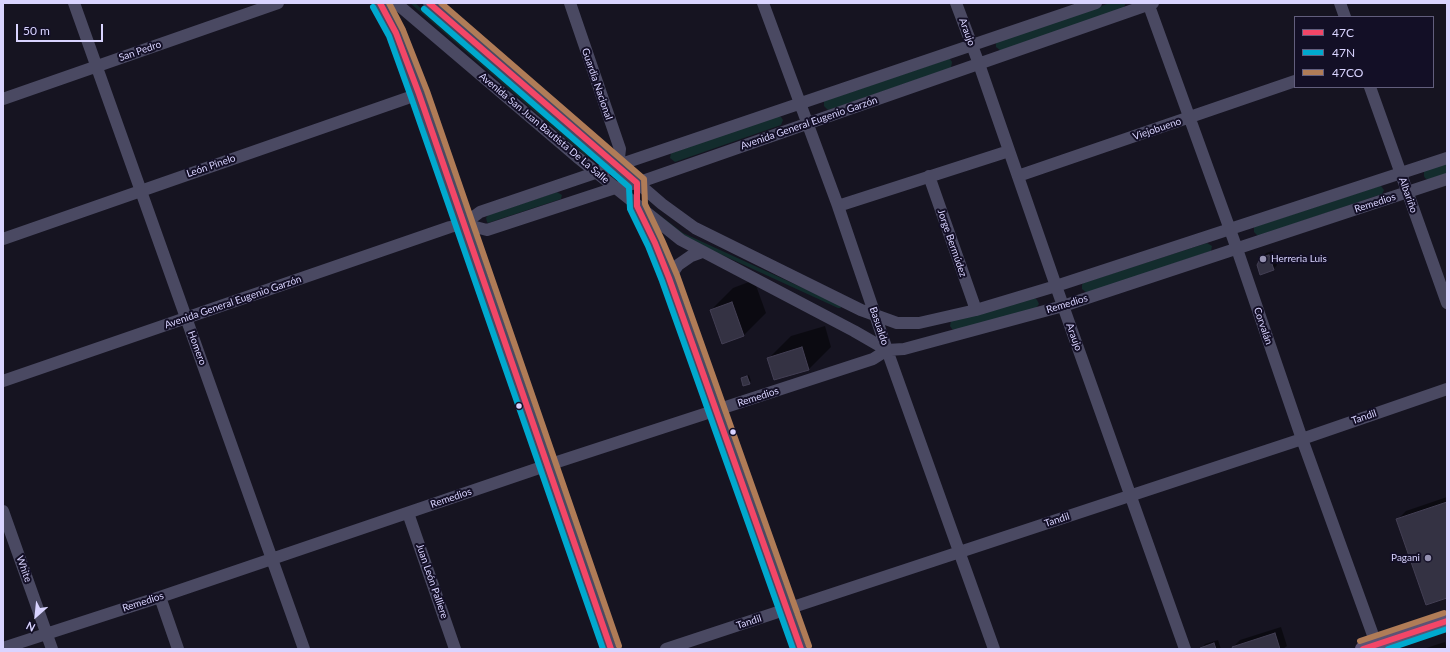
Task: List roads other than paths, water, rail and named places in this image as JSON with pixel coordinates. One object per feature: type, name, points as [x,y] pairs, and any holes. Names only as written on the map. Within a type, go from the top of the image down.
[{"type":"main road","points":[[1372,647],[1447,621]]},
{"type":"street","name":"Homero","points":[[74,3],[304,649]]},
{"type":"street","name":"San Pedro","points":[[3,99],[278,3]]},
{"type":"street","points":[[380,3],[396,33],[419,94],[611,649]]},
{"type":"street","name":"Avenida San Juan Bautista De La Salle","points":[[396,3],[571,152],[671,234],[887,350]]},
{"type":"street","name":"Avenida San Juan Bautista De La Salle","points":[[430,3],[637,183],[662,204],[695,228],[875,316]]},
{"type":"street","name":"Guardia Nacional","points":[[570,3],[620,149],[618,166]]},
{"type":"street","name":"Basualdo","points":[[763,3],[838,206],[875,316],[994,649]]},
{"type":"street","name":"Araujo","points":[[956,3],[979,64],[1008,151],[1185,649]]},
{"type":"street","name":"Avenida General Eugenio Garzón","points":[[3,381],[450,227],[464,224],[480,212],[1096,3]]},
{"type":"street","name":"Avenida General Eugenio Garzón","points":[[464,224],[487,230],[616,188],[637,183],[1150,3]]},
{"type":"street","name":"Corvalán","points":[[1150,3],[1189,118],[1230,230],[1372,647]]},
{"type":"street","points":[[1340,3],[1345,16]]},
{"type":"street","name":"Viejobueno","points":[[1018,176],[1294,81]]},
{"type":"street","name":"Albariño","points":[[1370,88],[1447,303]]},
{"type":"street","name":"León Pinelo","points":[[3,239],[419,94]]},
{"type":"street","points":[[838,206],[1008,151]]},
{"type":"street","name":"Remedios","points":[[875,316],[897,323],[919,323],[976,310],[1230,230],[1447,158]]},
{"type":"street","name":"Jorge Bermúdez","points":[[929,176],[976,310]]},
{"type":"street","name":"Remedios","points":[[3,648],[160,597],[548,465],[873,359],[887,350],[904,349],[1063,306],[1447,179]]},
{"type":"street","points":[[637,183],[637,206],[656,243],[669,278],[801,649]]},
{"type":"street","points":[[669,278],[678,265],[691,256],[702,252]]},
{"type":"street","name":"Tandil","points":[[666,649],[1131,496],[1447,389]]},
{"type":"street","name":"White","points":[[3,511],[52,649]]},
{"type":"street","name":"Juan León Palliere","points":[[408,513],[455,649]]},
{"type":"street","points":[[160,597],[178,649]]},
{"type":"place","name":"Herreria Luis","points":[[1263,259]]},
{"type":"place","name":"Pagani","points":[[1428,558]]}]
